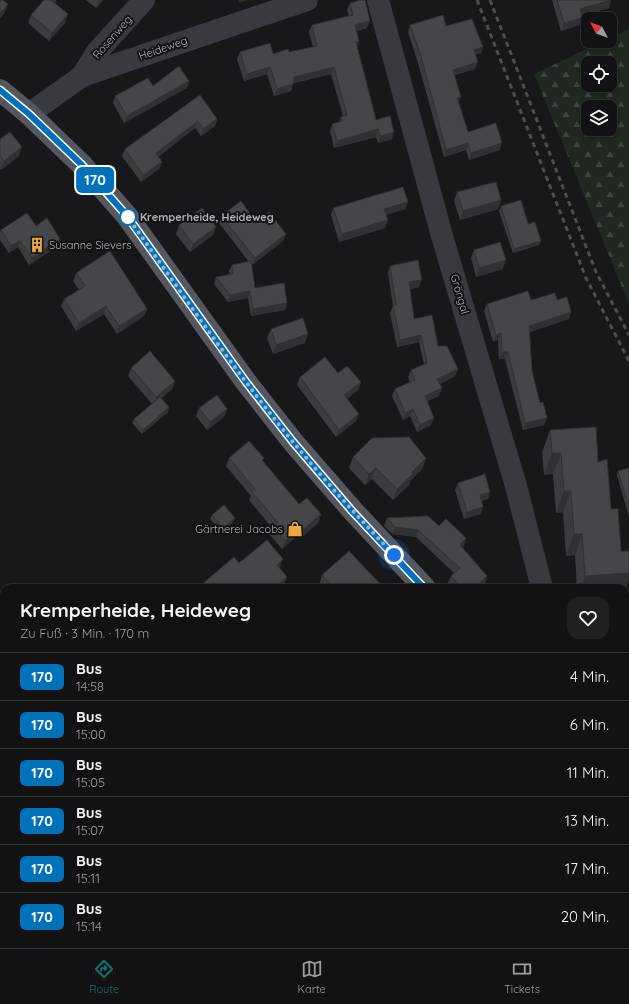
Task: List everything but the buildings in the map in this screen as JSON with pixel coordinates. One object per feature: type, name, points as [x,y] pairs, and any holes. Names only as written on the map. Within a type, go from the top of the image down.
[{"type":"main road","points":[[0,90],[29,114],[82,165],[127,216],[246,382],[288,436],[352,511],[420,584]]},
{"type":"street","name":"Rosenweg","points":[[82,76],[97,52],[144,0]]},
{"type":"street","name":"Heideweg","points":[[29,114],[82,76],[307,0]]},
{"type":"street","name":"Gröngal","points":[[378,0],[442,236],[516,486],[541,584]]},
{"type":"green space","points":[[629,29],[629,304],[534,74],[588,48],[617,48],[617,35]]},
{"type":"railway","points":[[477,0],[586,278],[629,361]]},
{"type":"railway","points":[[490,0],[596,272],[629,335]]},
{"type":"bus line","name":"170","points":[[0,90],[29,114],[82,165],[127,216],[246,382],[293,442],[352,511],[420,584]]},
{"type":"place","name":"Kremperheide, Heideweg","points":[[128,217]]},
{"type":"place","name":"Susanne Sievers","points":[[37,245]]},
{"type":"place","name":"Gärtnerei Jacobs","points":[[295,529]]},
{"type":"route","points":[[128,217],[127,216],[246,382],[293,442],[352,511],[394,555]]}]
